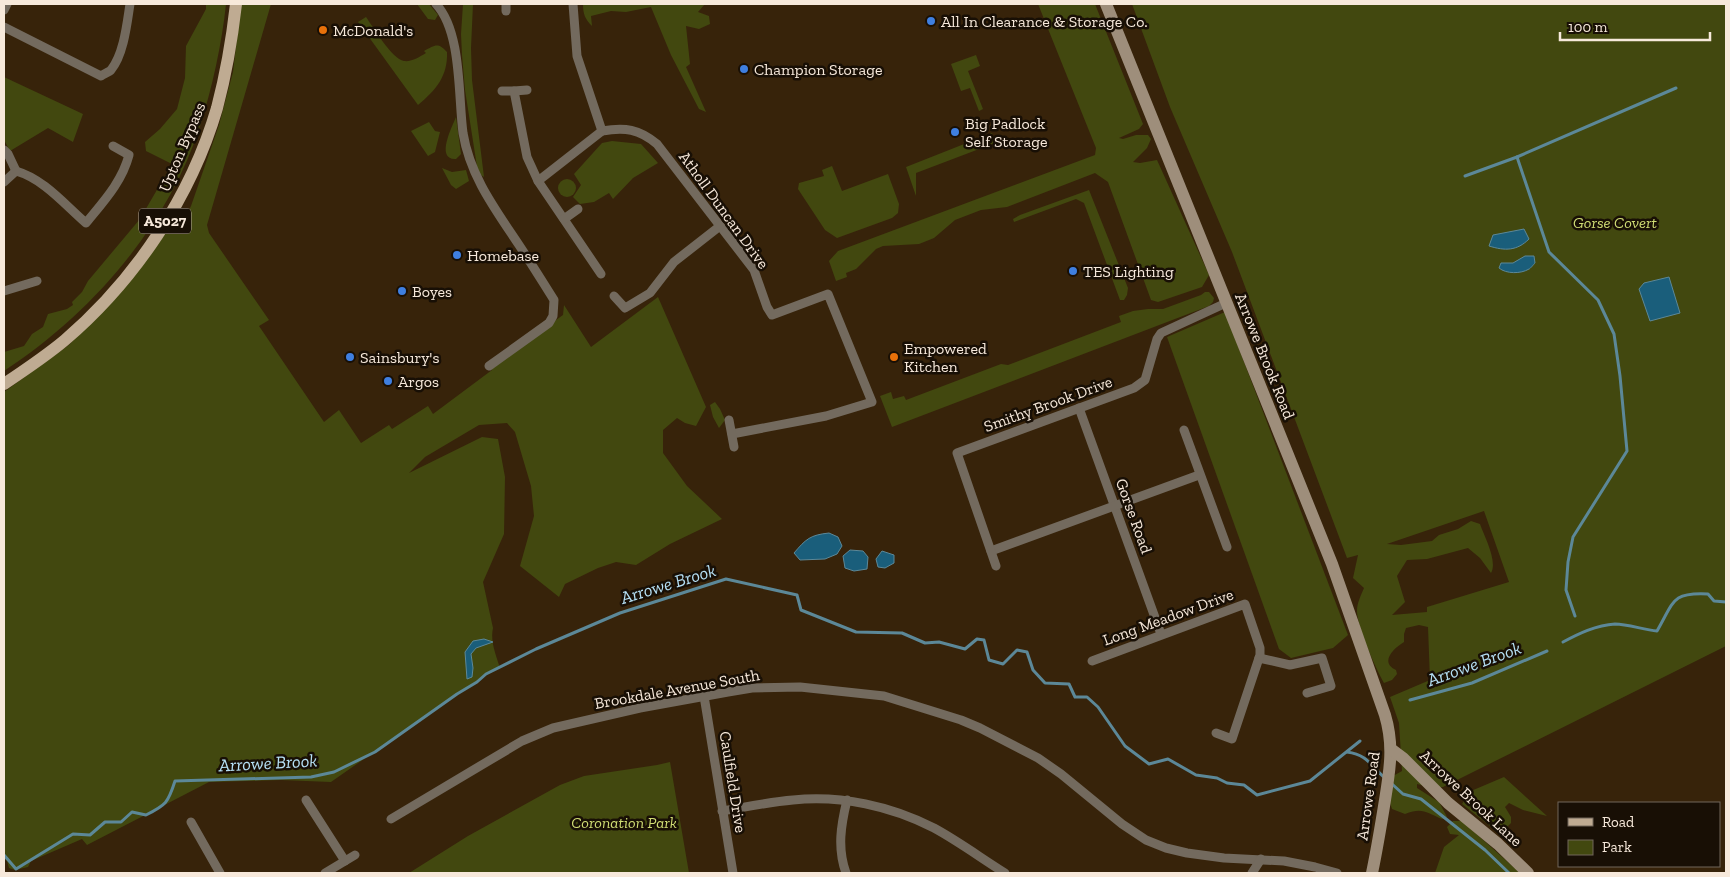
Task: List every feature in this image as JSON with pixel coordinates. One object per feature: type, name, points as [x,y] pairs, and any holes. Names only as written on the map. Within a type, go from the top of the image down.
[{"type":"main road","name":"Upton Bypass","points":[[4,384],[64,341],[87,320],[126,278],[155,238],[181,195],[216,109],[229,51],[236,4]]},
{"type":"street","points":[[4,10],[7,4]]},
{"type":"street","points":[[4,27],[100,76],[110,70],[116,60],[125,38],[130,4]]},
{"type":"street","points":[[436,4],[441,9],[451,29],[467,155],[489,200],[554,300],[553,316],[549,323],[489,366]]},
{"type":"street","points":[[538,182],[602,131],[577,56],[573,4]]},
{"type":"street","name":"Arrowe Brook Road","points":[[1106,4],[1332,564],[1388,723]]},
{"type":"street","points":[[502,91],[527,90]]},
{"type":"street","points":[[514,91],[527,157],[538,182],[601,274]]},
{"type":"street","name":"Atholl Duncan Drive","points":[[602,131],[620,128],[635,130],[658,144],[754,270],[767,307],[772,315],[828,294],[872,402],[826,416],[732,434]]},
{"type":"street","points":[[4,150],[16,171],[40,182],[86,223],[111,192],[126,166],[129,155],[113,146]]},
{"type":"street","points":[[4,182],[16,171]]},
{"type":"street","points":[[564,219],[578,209]]},
{"type":"street","points":[[614,296],[625,308],[650,293],[674,262],[720,226]]},
{"type":"street","points":[[4,291],[37,281]]},
{"type":"street","name":"Smithy Brook Drive","points":[[996,566],[957,453],[1139,385],[1148,374],[1157,339],[1161,333],[1226,303]]},
{"type":"street","name":"Gorse Road","points":[[1079,408],[1161,634]]},
{"type":"street","points":[[729,420],[734,447]]},
{"type":"street","points":[[1184,430],[1227,547]]},
{"type":"street","points":[[990,551],[1199,475]]},
{"type":"street","name":"Long Meadow Drive","points":[[1092,660],[1245,604],[1260,648],[1259,658],[1232,739],[1216,733]]},
{"type":"street","points":[[1259,658],[1290,665],[1322,658],[1331,686],[1307,693]]},
{"type":"street","name":"Brookdale Avenue South","points":[[391,819],[522,741],[553,728],[640,708],[704,696],[752,688],[791,687],[884,696],[961,720],[1025,750],[1061,774],[1099,807],[1146,840],[1187,854],[1261,859],[1299,864],[1337,873]]},
{"type":"street","name":"Caulfield Drive","points":[[704,696],[733,873]]},
{"type":"street","name":"Arrowe Road","points":[[1372,873],[1390,774],[1391,749],[1388,723]]},
{"type":"street","name":"Arrowe Brook Lane","points":[[1391,749],[1403,758],[1448,803],[1498,844],[1528,873]]},
{"type":"street","points":[[306,800],[345,861]]},
{"type":"street","points":[[722,811],[795,800],[846,800],[896,812],[916,819],[1005,873]]},
{"type":"street","points":[[846,800],[840,848],[846,873]]},
{"type":"street","points":[[191,822],[220,873]]},
{"type":"street","points":[[325,873],[355,855]]},
{"type":"street","points":[[1252,873],[1261,859]]},
{"type":"green space","points":[[206,4],[226,4],[216,66],[200,126],[186,163],[168,198],[147,232],[123,265],[96,295],[67,323],[4,371],[4,352],[24,346],[32,334],[43,327],[48,314],[67,309],[73,305],[72,302],[82,292],[88,281],[140,219],[172,164],[146,151],[145,142],[160,129],[177,109],[185,78],[186,46],[206,9]]},
{"type":"green space","points":[[241,4],[271,4],[207,225],[209,233],[269,320],[259,326],[324,422],[339,410],[361,443],[389,425],[392,429],[428,406],[433,414],[492,370],[491,366],[563,315],[564,305],[591,347],[658,297],[706,407],[696,426],[685,423],[677,418],[663,430],[663,453],[687,486],[722,519],[670,544],[636,565],[616,562],[598,568],[565,584],[559,597],[520,566],[534,516],[531,486],[515,432],[507,423],[479,425],[425,457],[409,473],[482,437],[498,439],[505,477],[504,534],[483,582],[493,628],[493,643],[500,668],[457,694],[331,782],[281,780],[209,782],[87,845],[82,839],[31,861],[28,867],[15,870],[9,868],[7,861],[4,859],[4,392],[70,344],[166,233],[182,224],[191,206],[219,125],[233,72]]},
{"type":"green space","points":[[417,4],[429,4],[438,15],[435,20],[428,19]]},
{"type":"green space","points":[[463,4],[473,4],[472,80],[484,177],[478,173],[465,90],[461,34]]},
{"type":"green space","points":[[583,4],[705,4],[698,12],[709,16],[710,24],[699,29],[686,26],[690,64],[686,67],[706,112],[699,109],[671,55],[651,7],[626,12],[611,11],[591,16],[592,26],[585,16]]},
{"type":"green space","points":[[1038,4],[1095,4],[1143,124],[1139,129],[1119,138],[1148,135],[1151,139],[1147,148],[1133,162],[1140,163],[1157,160],[1209,275],[1202,287],[1158,302],[1151,300],[1108,182],[1095,173],[1007,207],[981,210],[955,220],[934,238],[919,244],[883,246],[876,249],[856,269],[846,273],[847,277],[836,281],[829,261],[838,251],[1095,155],[1096,148]]},
{"type":"green space","name":"Gorse Covert","points":[[1132,4],[1726,4],[1726,646],[1443,787],[1433,788],[1417,784],[1417,788],[1439,802],[1447,817],[1442,819],[1428,812],[1420,811],[1405,814],[1392,809],[1390,803],[1393,776],[1402,771],[1399,723],[1390,697],[1430,680],[1428,627],[1419,625],[1406,628],[1404,642],[1393,651],[1388,659],[1391,667],[1396,670],[1397,674],[1392,680],[1384,683],[1368,648],[1358,618],[1359,599],[1364,588],[1353,578],[1358,555],[1347,558],[1232,252],[1170,107]],"holes":[[[1484,511],[1509,582],[1427,607],[1427,612],[1392,615],[1405,602],[1397,576],[1407,560],[1427,559],[1468,548],[1480,558],[1491,573],[1493,562],[1490,548],[1480,524],[1471,521],[1458,529],[1439,535],[1432,541],[1401,545],[1387,544]]]},
{"type":"green space","points":[[366,17],[383,42],[399,59],[404,61],[413,60],[426,53],[424,51],[436,46],[441,47],[447,52],[447,61],[440,82],[418,105],[358,22]]},
{"type":"green space","points":[[976,55],[980,66],[968,71],[983,109],[979,111],[970,88],[961,91],[951,64]]},
{"type":"green space","points":[[4,77],[83,114],[73,142],[48,128],[10,151],[4,140]]},
{"type":"green space","points":[[456,117],[461,154],[456,159],[450,158],[446,149]]},
{"type":"green space","points":[[429,122],[435,131],[440,132],[435,152],[428,156],[411,131]]},
{"type":"green space","points":[[992,133],[995,143],[916,173],[916,196],[906,167]]},
{"type":"green space","points":[[612,141],[641,144],[658,163],[633,178],[613,199],[609,193],[594,202],[580,204],[573,197],[581,185],[574,174],[602,143]]},
{"type":"green space","points":[[832,166],[842,191],[888,174],[899,204],[898,213],[892,218],[837,238],[825,230],[798,189],[799,183],[824,176],[822,170]]},
{"type":"green space","points":[[442,168],[452,172],[466,170],[469,181],[456,189],[451,185]]},
{"type":"green space","points":[[567,179],[573,182],[576,188],[573,194],[567,197],[561,194],[558,188],[561,182]]},
{"type":"green space","points":[[1089,190],[1128,288],[1124,300],[1120,300],[1084,203],[1076,199],[1014,222],[1013,219]]},
{"type":"green space","points":[[1209,292],[1214,298],[1209,306],[892,427],[880,396],[891,392],[893,399],[904,396],[906,400],[1001,364],[1008,365],[1121,322],[1119,316],[1133,311],[1163,309]]},
{"type":"green space","points":[[1225,312],[1348,635],[1333,648],[1291,658],[1279,649],[1167,337]]},
{"type":"green space","points":[[715,402],[725,420],[719,428],[713,417],[710,405]]},
{"type":"green space","name":"Coronation Park","points":[[670,762],[689,873],[409,873],[468,836],[560,785],[584,776]]},
{"type":"green space","points":[[1504,777],[1547,816],[1523,810],[1509,803],[1505,807],[1511,817],[1511,823],[1500,834],[1462,804],[1471,791]]},
{"type":"green space","points":[[1453,821],[1462,821],[1520,873],[1435,873],[1444,847],[1459,835],[1450,834],[1447,827]]},
{"type":"water","points":[[1524,229],[1529,239],[1520,246],[1500,249],[1489,246],[1493,235]]},
{"type":"water","points":[[1525,256],[1534,256],[1535,263],[1526,271],[1509,272],[1499,268],[1501,263],[1513,263]]},
{"type":"water","points":[[1669,277],[1680,313],[1650,321],[1639,289],[1644,283]]},
{"type":"water","points":[[829,533],[838,537],[842,546],[837,554],[825,559],[800,560],[794,553],[809,538]]},
{"type":"water","points":[[850,550],[863,551],[868,557],[867,569],[854,571],[845,568],[843,556]]},
{"type":"water","points":[[882,551],[894,555],[894,563],[885,568],[878,567],[876,559]]},
{"type":"water","points":[[484,639],[493,642],[476,648],[471,654],[472,677],[467,679],[465,652],[473,641]]},
{"type":"waterway","points":[[1575,616],[1566,590],[1568,562],[1573,537],[1627,451],[1620,376],[1614,334],[1598,300],[1549,252],[1517,157],[1676,88]]},
{"type":"waterway","points":[[1465,176],[1517,157]]},
{"type":"waterway","name":"Arrowe Brook","points":[[4,855],[16,869],[73,834],[90,835],[105,822],[121,822],[132,812],[146,815],[158,809],[165,802],[175,781],[311,777],[334,772],[375,752],[486,674],[536,649],[620,613],[726,579],[797,595],[801,610],[856,632],[902,633],[925,643],[939,642],[965,649],[977,639],[984,640],[989,660],[1003,664],[1017,650],[1027,652],[1033,670],[1045,683],[1069,684],[1075,697],[1087,697],[1098,707],[1125,746],[1149,764],[1168,759],[1196,775],[1217,778],[1227,783],[1244,785],[1257,795],[1310,781],[1360,741]]},
{"type":"waterway","name":"Arrowe Brook","points":[[1563,642],[1588,630],[1615,624],[1657,631],[1675,601],[1687,595],[1708,594],[1714,601],[1726,602]]},
{"type":"waterway","name":"Arrowe Brook","points":[[1410,700],[1472,683],[1547,651]]},
{"type":"waterway","points":[[1347,752],[1364,758],[1385,778]]},
{"type":"waterway","points":[[1392,784],[1403,794],[1421,799],[1485,850],[1509,873]]},
{"type":"place","name":"All In Clearance & Storage Co.","points":[[931,21]]},
{"type":"place","name":"McDonald's","points":[[323,30]]},
{"type":"place","name":"Champion Storage","points":[[744,69]]},
{"type":"place","name":"Big Padlock Self Storage","points":[[955,132]]},
{"type":"place","name":"Homebase","points":[[457,255]]},
{"type":"place","name":"TES Lighting","points":[[1073,271]]},
{"type":"place","name":"Boyes","points":[[402,291]]},
{"type":"place","name":"Sainsbury's","points":[[350,357]]},
{"type":"place","name":"Empowered Kitchen","points":[[894,357]]},
{"type":"place","name":"Argos","points":[[388,381]]}]
